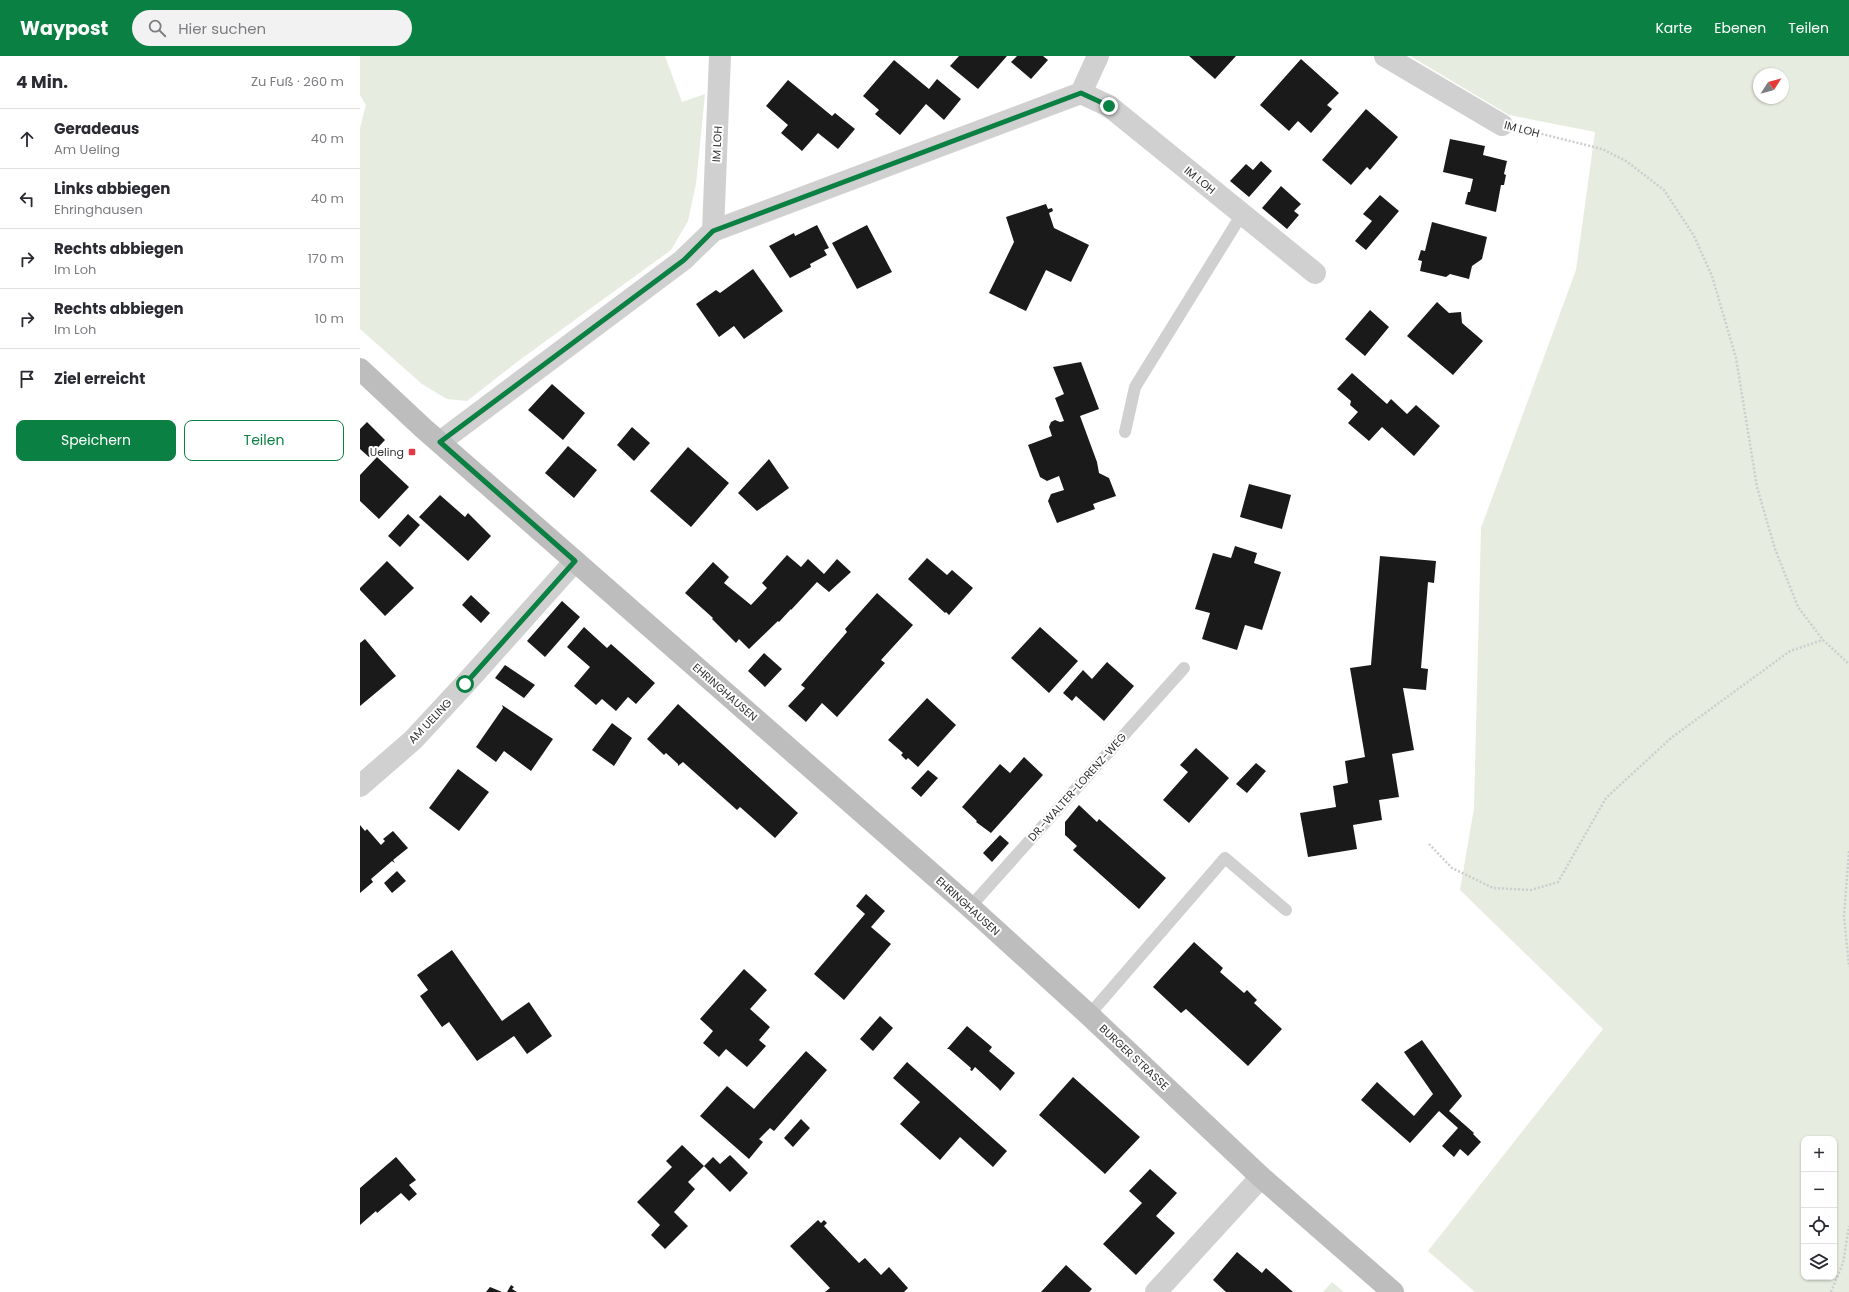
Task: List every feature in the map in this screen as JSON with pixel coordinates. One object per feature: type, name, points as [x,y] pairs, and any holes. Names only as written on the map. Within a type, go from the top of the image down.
[{"type":"main road","name":"EHRINGHAUSEN","points":[[360,369],[440,442],[970,907],[1089,1015]]},
{"type":"main road","name":"BURGER STRASSE","points":[[1089,1015],[1261,1177],[1393,1292]]},
{"type":"street","name":"IM LOH","points":[[713,231],[720,56]]},
{"type":"street","points":[[440,442],[684,260],[713,231],[1081,93],[1098,56]]},
{"type":"street","name":"IM LOH","points":[[1385,56],[1502,125]]},
{"type":"street","name":"IM LOH","points":[[1081,93],[1109,106],[1315,273]]},
{"type":"street","name":"AM UELING","points":[[360,786],[413,740],[575,561]]},
{"type":"street","points":[[1156,1292],[1261,1177]]},
{"type":"lane","points":[[1125,432],[1135,387],[1242,214]]},
{"type":"lane","name":"DR.-WALTER-LORENZ-WEG","points":[[970,907],[1184,668]]},
{"type":"lane","points":[[1089,1015],[1225,858],[1286,910]]},
{"type":"path","name":"IM LOH","points":[[1502,125],[1602,149],[1626,161],[1664,190],[1694,236],[1712,276],[1736,358],[1757,487],[1774,549],[1798,607],[1823,640],[1849,664]]},
{"type":"path","points":[[1429,844],[1452,868],[1493,888],[1531,890],[1558,882],[1606,798],[1665,743],[1731,692],[1790,651],[1823,640]]},
{"type":"path","points":[[1849,851],[1844,916],[1849,967]]},
{"type":"path","points":[[1831,1292],[1843,1263],[1849,1226]]},
{"type":"shaded area","points":[[360,56],[665,56],[682,102],[705,94],[696,184],[688,221],[671,250],[521,359],[467,401],[447,399],[422,384],[360,329],[360,128],[366,105],[360,95]]},
{"type":"shaded area","points":[[1410,56],[1849,56],[1849,1292],[1475,1292],[1428,1251],[1603,1029],[1460,890],[1474,808],[1481,528],[1576,270],[1595,132],[1509,115]]},
{"type":"shaded area","points":[[1332,1282],[1344,1292],[1323,1292]]},
{"type":"building","points":[[959,56],[1007,56],[978,89],[950,66]]},
{"type":"building","points":[[1017,56],[1043,56],[1048,60],[1031,79],[1011,62]]},
{"type":"building","points":[[1189,56],[1236,56],[1215,79]]},
{"type":"building","points":[[1301,59],[1339,93],[1327,105],[1332,109],[1311,133],[1298,121],[1289,131],[1260,105]]},
{"type":"building","points":[[894,60],[929,89],[937,79],[961,99],[944,120],[926,104],[900,135],[875,114],[879,110],[863,96]]},
{"type":"building","points":[[788,80],[832,116],[835,113],[855,129],[838,149],[818,133],[802,151],[781,133],[788,125],[766,106]]},
{"type":"building","points":[[1366,109],[1398,137],[1370,170],[1367,167],[1351,185],[1322,160]]},
{"type":"building","points":[[1450,139],[1485,146],[1483,155],[1507,161],[1504,174],[1506,175],[1504,185],[1501,185],[1496,212],[1465,204],[1473,179],[1443,172]]},
{"type":"building","points":[[1261,161],[1272,171],[1249,197],[1230,181],[1246,164],[1253,170]]},
{"type":"building","points":[[1281,186],[1301,204],[1294,211],[1299,215],[1287,229],[1262,208]]},
{"type":"building","points":[[1380,195],[1399,211],[1366,250],[1355,241],[1372,221],[1363,214]]},
{"type":"building","points":[[1046,204],[1048,209],[1052,208],[1053,211],[1049,213],[1054,228],[1089,245],[1071,282],[1046,270],[1026,311],[989,293],[1014,242],[1006,217]]},
{"type":"building","points":[[1432,222],[1487,237],[1482,259],[1472,266],[1469,279],[1450,274],[1446,277],[1420,271],[1422,261],[1418,260],[1421,250],[1425,251]]},
{"type":"building","points":[[817,225],[829,248],[824,250],[827,255],[810,264],[811,267],[790,278],[769,246],[794,233],[795,236]]},
{"type":"building","points":[[867,225],[892,272],[857,289],[832,243]]},
{"type":"building","points":[[753,269],[783,311],[744,339],[734,326],[719,337],[696,304],[716,290],[720,293]]},
{"type":"building","points":[[1437,302],[1449,313],[1461,312],[1462,323],[1483,341],[1453,375],[1407,336]]},
{"type":"building","points":[[1370,310],[1389,327],[1365,356],[1345,339]]},
{"type":"building","points":[[1081,362],[1099,409],[1080,416],[1097,462],[1099,473],[1109,478],[1116,496],[1093,504],[1095,509],[1057,523],[1048,501],[1051,494],[1064,490],[1059,476],[1047,481],[1040,477],[1028,445],[1052,436],[1049,427],[1051,422],[1055,420],[1060,422],[1064,421],[1055,398],[1064,394],[1053,367]]},
{"type":"building","points":[[1352,373],[1387,404],[1391,399],[1407,414],[1416,405],[1440,426],[1414,456],[1382,427],[1369,441],[1348,423],[1358,412],[1350,405],[1351,401],[1337,389]]},
{"type":"building","points":[[552,384],[585,413],[563,440],[528,410]]},
{"type":"building","points":[[367,422],[385,440],[369,457],[360,449],[360,429]]},
{"type":"building","points":[[632,427],[650,443],[634,461],[617,445]]},
{"type":"building","points":[[568,446],[597,470],[574,498],[545,473]]},
{"type":"building","points":[[688,447],[729,483],[691,527],[650,491]]},
{"type":"building","points":[[377,457],[409,487],[379,519],[360,501],[360,475]]},
{"type":"building","points":[[769,459],[789,488],[757,511],[738,493]]},
{"type":"building","points":[[1249,484],[1291,495],[1282,529],[1240,517]]},
{"type":"building","points":[[440,495],[465,517],[468,513],[491,536],[468,561],[419,517]]},
{"type":"building","points":[[408,514],[420,525],[400,547],[388,536]]},
{"type":"building","points":[[1235,546],[1257,553],[1254,563],[1281,572],[1262,630],[1245,625],[1237,650],[1202,639],[1210,613],[1195,609],[1213,553],[1231,558]]},
{"type":"building","points":[[787,555],[801,567],[808,559],[824,574],[837,559],[851,572],[829,592],[817,582],[779,622],[778,621],[749,649],[739,639],[736,643],[712,619],[713,618],[685,593],[713,562],[729,577],[724,583],[751,605],[767,588],[762,583]]},
{"type":"building","points":[[1380,556],[1436,561],[1434,583],[1428,582],[1421,668],[1428,669],[1426,690],[1403,688],[1414,750],[1392,754],[1399,797],[1379,800],[1382,820],[1353,825],[1357,849],[1308,857],[1300,813],[1336,807],[1333,786],[1348,783],[1345,761],[1365,757],[1350,668],[1371,665]]},
{"type":"building","points":[[927,558],[947,575],[952,570],[973,588],[949,615],[908,579]]},
{"type":"building","points":[[387,561],[414,588],[385,616],[360,590],[360,588]]},
{"type":"building","points":[[877,593],[913,625],[881,660],[885,663],[837,717],[822,703],[806,722],[788,706],[805,688],[801,685],[847,632],[845,629]]},
{"type":"building","points":[[471,595],[490,613],[481,623],[462,605]]},
{"type":"building","points":[[562,601],[580,617],[545,657],[527,641]]},
{"type":"building","points":[[584,627],[607,648],[611,644],[655,683],[636,704],[628,697],[616,711],[602,699],[596,705],[574,686],[590,667],[567,647]]},
{"type":"building","points":[[1040,627],[1078,661],[1049,693],[1011,658]]},
{"type":"building","points":[[365,639],[396,676],[360,706],[360,643]]},
{"type":"building","points":[[764,653],[782,669],[765,687],[748,671]]},
{"type":"building","points":[[1107,662],[1134,686],[1104,721],[1076,696],[1072,701],[1063,693],[1083,670],[1092,679]]},
{"type":"building","points":[[505,665],[535,685],[524,698],[495,678]]},
{"type":"building","points":[[927,698],[956,725],[918,767],[908,758],[906,760],[901,755],[903,753],[888,740]]},
{"type":"building","points":[[678,704],[798,813],[775,838],[740,807],[737,810],[683,762],[678,766],[678,764],[666,753],[664,755],[647,739]]},
{"type":"building","points":[[502,705],[553,739],[531,771],[504,751],[496,762],[476,747],[503,708]]},
{"type":"building","points":[[612,723],[632,738],[614,766],[592,750]]},
{"type":"building","points":[[1196,748],[1229,778],[1189,823],[1163,800],[1188,772],[1180,765]]},
{"type":"building","points":[[1024,757],[1043,775],[991,833],[976,822],[977,821],[962,807],[1000,764],[1010,773]]},
{"type":"building","points":[[1256,763],[1266,771],[1247,793],[1236,784]]},
{"type":"building","points":[[458,769],[489,792],[459,831],[429,808]]},
{"type":"building","points":[[928,770],[938,778],[921,797],[911,788]]},
{"type":"building","points":[[1079,805],[1097,822],[1099,819],[1166,878],[1139,909],[1073,850],[1077,846],[1065,835],[1065,822]]},
{"type":"building","points":[[360,825],[365,831],[367,829],[381,845],[385,841],[383,839],[393,831],[408,848],[393,860],[395,863],[392,861],[371,879],[373,882],[360,893]]},
{"type":"building","points":[[1000,835],[1009,843],[992,862],[983,853]]},
{"type":"building","points":[[397,871],[406,881],[392,893],[384,883]]},
{"type":"building","points":[[866,894],[885,911],[871,927],[891,944],[844,1000],[814,974],[865,914],[856,906]]},
{"type":"building","points":[[1194,942],[1223,968],[1220,972],[1244,993],[1247,990],[1257,1000],[1254,1003],[1282,1029],[1248,1066],[1186,1009],[1181,1013],[1153,987]]},
{"type":"building","points":[[452,950],[502,1021],[529,1002],[552,1036],[527,1054],[514,1036],[477,1061],[449,1022],[442,1027],[420,996],[428,990],[417,975]]},
{"type":"building","points":[[744,969],[767,990],[750,1009],[770,1027],[759,1040],[766,1046],[747,1067],[726,1049],[719,1057],[703,1043],[713,1031],[700,1019]]},
{"type":"building","points":[[880,1016],[893,1028],[873,1051],[860,1039]]},
{"type":"building","points":[[967,1026],[992,1047],[989,1051],[1015,1073],[1000,1091],[975,1067],[972,1071],[970,1070],[971,1068],[949,1049],[947,1049]]},
{"type":"building","points":[[1422,1040],[1462,1096],[1449,1111],[1474,1133],[1473,1134],[1481,1142],[1468,1156],[1460,1149],[1454,1157],[1442,1146],[1458,1128],[1439,1111],[1410,1143],[1361,1100],[1377,1082],[1414,1116],[1433,1094],[1404,1052]]},
{"type":"building","points":[[806,1051],[827,1070],[775,1130],[774,1131],[770,1128],[759,1139],[763,1142],[749,1159],[700,1116],[727,1086],[754,1109]]},
{"type":"building","points":[[907,1062],[1007,1151],[993,1167],[960,1137],[940,1160],[900,1124],[920,1102],[893,1078]]},
{"type":"building","points":[[1073,1077],[1140,1137],[1105,1174],[1039,1115]]},
{"type":"building","points":[[801,1119],[810,1128],[793,1147],[784,1138]]},
{"type":"building","points":[[682,1145],[704,1166],[688,1182],[695,1189],[674,1212],[688,1226],[665,1249],[651,1235],[660,1225],[637,1202],[672,1167],[666,1161]]},
{"type":"building","points":[[730,1155],[748,1173],[730,1192],[704,1166],[713,1157],[720,1164]]},
{"type":"building","points":[[396,1157],[416,1180],[409,1185],[417,1194],[409,1201],[401,1193],[360,1225],[360,1188]]},
{"type":"building","points":[[1150,1169],[1177,1193],[1156,1216],[1175,1233],[1136,1275],[1103,1244],[1142,1203],[1129,1191]]},
{"type":"building","points":[[818,1220],[821,1223],[824,1220],[827,1223],[824,1226],[859,1263],[865,1258],[881,1275],[889,1267],[908,1288],[904,1292],[825,1292],[830,1288],[790,1246]]},
{"type":"building","points":[[1237,1252],[1262,1273],[1266,1268],[1293,1292],[1226,1292],[1213,1280]]},
{"type":"building","points":[[1066,1265],[1092,1289],[1089,1292],[1041,1292]]},
{"type":"building","points":[[511,1285],[514,1287],[512,1289],[517,1292],[507,1292]]},
{"type":"building","points":[[490,1287],[502,1292],[486,1292]]},
{"type":"place","name":"Ueling","points":[[412,452]]},
{"type":"route","points":[[465,684],[575,561],[440,442],[684,260],[713,231],[1081,93],[1109,106]]}]
